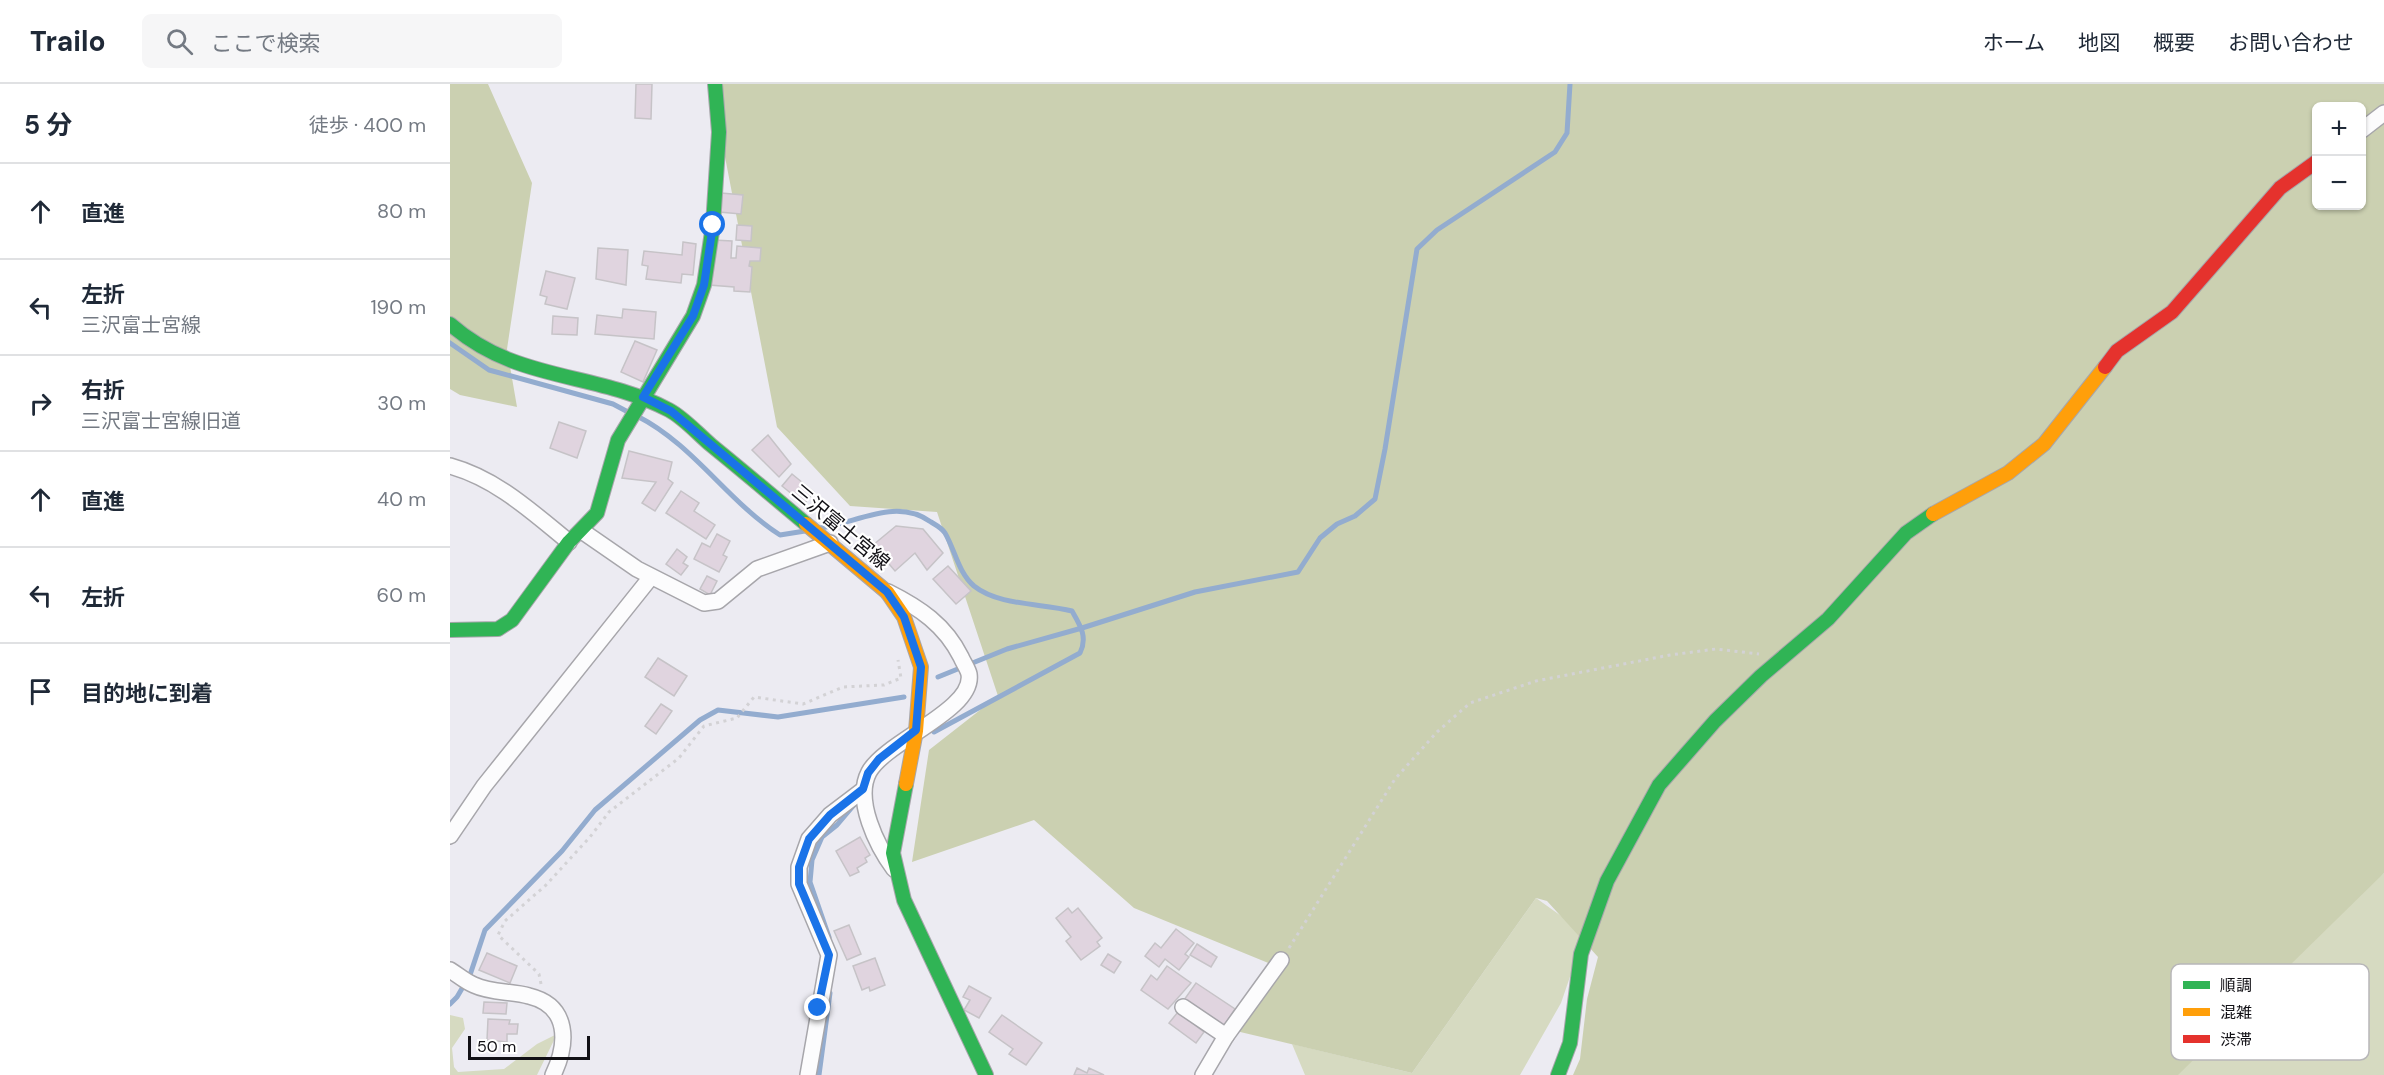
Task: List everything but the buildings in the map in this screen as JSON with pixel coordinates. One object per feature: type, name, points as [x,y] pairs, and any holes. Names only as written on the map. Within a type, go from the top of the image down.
[{"type":"street","points":[[450,630],[498,630],[512,620],[569,542],[597,513],[613,450],[693,316],[704,285],[713,225],[719,132],[715,84]]},
{"type":"street","points":[[2366,126],[2384,113]]},
{"type":"street","points":[[1558,1075],[1570,1043],[1581,954],[1607,881],[1659,785],[1715,721],[1783,656],[1828,619],[1906,533],[1931,515],[2008,473],[2044,444],[2117,351],[2172,312],[2280,188],[2312,165]]},
{"type":"street","name":"三沢富士宮線","points":[[450,324],[466,339],[497,357],[671,411],[887,592],[904,617],[921,667],[916,730],[893,853],[896,872],[904,900],[986,1075]]},
{"type":"street","points":[[450,466],[478,475],[505,491],[569,542]]},
{"type":"street","points":[[582,531],[651,577],[704,603],[718,601],[757,569],[827,541]]},
{"type":"street","points":[[450,836],[484,786],[651,577]]},
{"type":"street","points":[[887,592],[922,610],[938,624],[960,655],[969,674],[966,693],[945,712],[916,730],[879,759],[868,773],[863,789],[870,826],[881,851],[896,872]]},
{"type":"street","points":[[808,1075],[829,955],[799,884],[799,867],[809,839],[830,815],[863,789]]},
{"type":"street","points":[[1203,1075],[1226,1036],[1281,960]]},
{"type":"street","points":[[450,970],[474,986],[531,996],[552,1008],[561,1023],[564,1036],[563,1052],[553,1075]]},
{"type":"street","points":[[1183,1007],[1226,1036]]},
{"type":"path","points":[[1281,960],[1395,779],[1437,732],[1470,703],[1536,681],[1670,655],[1716,649],[1783,656]]},
{"type":"path","points":[[531,996],[541,987],[539,974],[498,935],[505,921],[546,885],[590,837],[609,812],[679,758],[704,726],[737,718],[753,697],[803,704],[843,687],[884,685],[901,678],[897,657]]},
{"type":"green space","points":[[450,84],[488,84],[532,183],[507,349],[517,407],[460,395],[450,389]]},
{"type":"green space","points":[[711,84],[2384,84],[2384,873],[2291,964],[2171,964],[2171,1060],[2193,1060],[2178,1075],[1573,1075],[1580,1059],[1587,999],[1598,957],[1547,901],[1536,898],[1412,1073],[1236,1031],[1283,969],[1134,908],[1034,820],[912,862],[929,750],[998,696],[937,512],[850,506],[777,427]]},
{"type":"green space","points":[[2384,873],[2384,1075],[2131,1075],[2171,1043],[2171,1060],[2369,1060],[2369,964],[2270,964]]},
{"type":"green space","points":[[1536,898],[1585,933],[1561,1003],[1520,1075],[1305,1075],[1292,1044],[1412,1073]]},
{"type":"green space","points":[[450,1015],[463,1018],[465,1029],[452,1048],[454,1067],[458,1072],[504,1069],[537,1044],[557,1034],[537,1075],[450,1075]]},
{"type":"waterway","points":[[938,677],[1007,649],[1195,592],[1298,572],[1320,538],[1337,524],[1355,516],[1375,499],[1417,249],[1437,230],[1555,152],[1567,133],[1570,84]]},
{"type":"waterway","points":[[450,343],[489,370],[613,404],[628,412]]},
{"type":"waterway","points":[[637,416],[676,442],[743,506],[780,535],[805,531]]},
{"type":"waterway","points":[[820,528],[890,512],[918,515],[944,531],[960,568],[974,586],[1008,601],[1060,608],[1072,611],[1075,616],[1083,636],[1080,653],[934,732]]},
{"type":"waterway","points":[[450,1004],[470,975],[485,930],[562,851],[595,810],[700,720],[718,710],[778,717],[904,697]]},
{"type":"waterway","points":[[829,937],[810,882],[812,860],[822,837],[837,825],[854,805]]},
{"type":"waterway","points":[[819,1075],[830,993]]},
{"type":"traffic: fast","points":[[450,630],[498,629],[512,620],[569,542],[597,513],[618,440],[693,316],[704,285],[713,225],[719,132],[715,84]]},
{"type":"traffic: fast","points":[[450,324],[476,343],[502,357],[529,367],[613,388],[675,413],[806,524]]},
{"type":"traffic: fast","points":[[1558,1075],[1570,1043],[1581,954],[1607,881],[1659,785],[1715,721],[1761,676],[1828,619],[1906,533],[1933,514]]},
{"type":"traffic: fast","points":[[906,784],[893,853],[904,900],[986,1075]]},
{"type":"traffic: slow","points":[[1933,514],[2008,473],[2044,444],[2105,367]]},
{"type":"traffic: slow","points":[[806,524],[887,592],[904,617],[921,667],[916,731],[906,784]]},
{"type":"traffic: jam","points":[[2105,367],[2117,351],[2172,312],[2280,188],[2312,165]]},
{"type":"route","points":[[713,225],[704,285],[693,316],[643,397],[671,411],[887,592],[904,617],[921,667],[916,730],[879,759],[868,773],[863,789],[830,815],[809,839],[799,867],[799,884],[829,955],[818,1008]]}]
